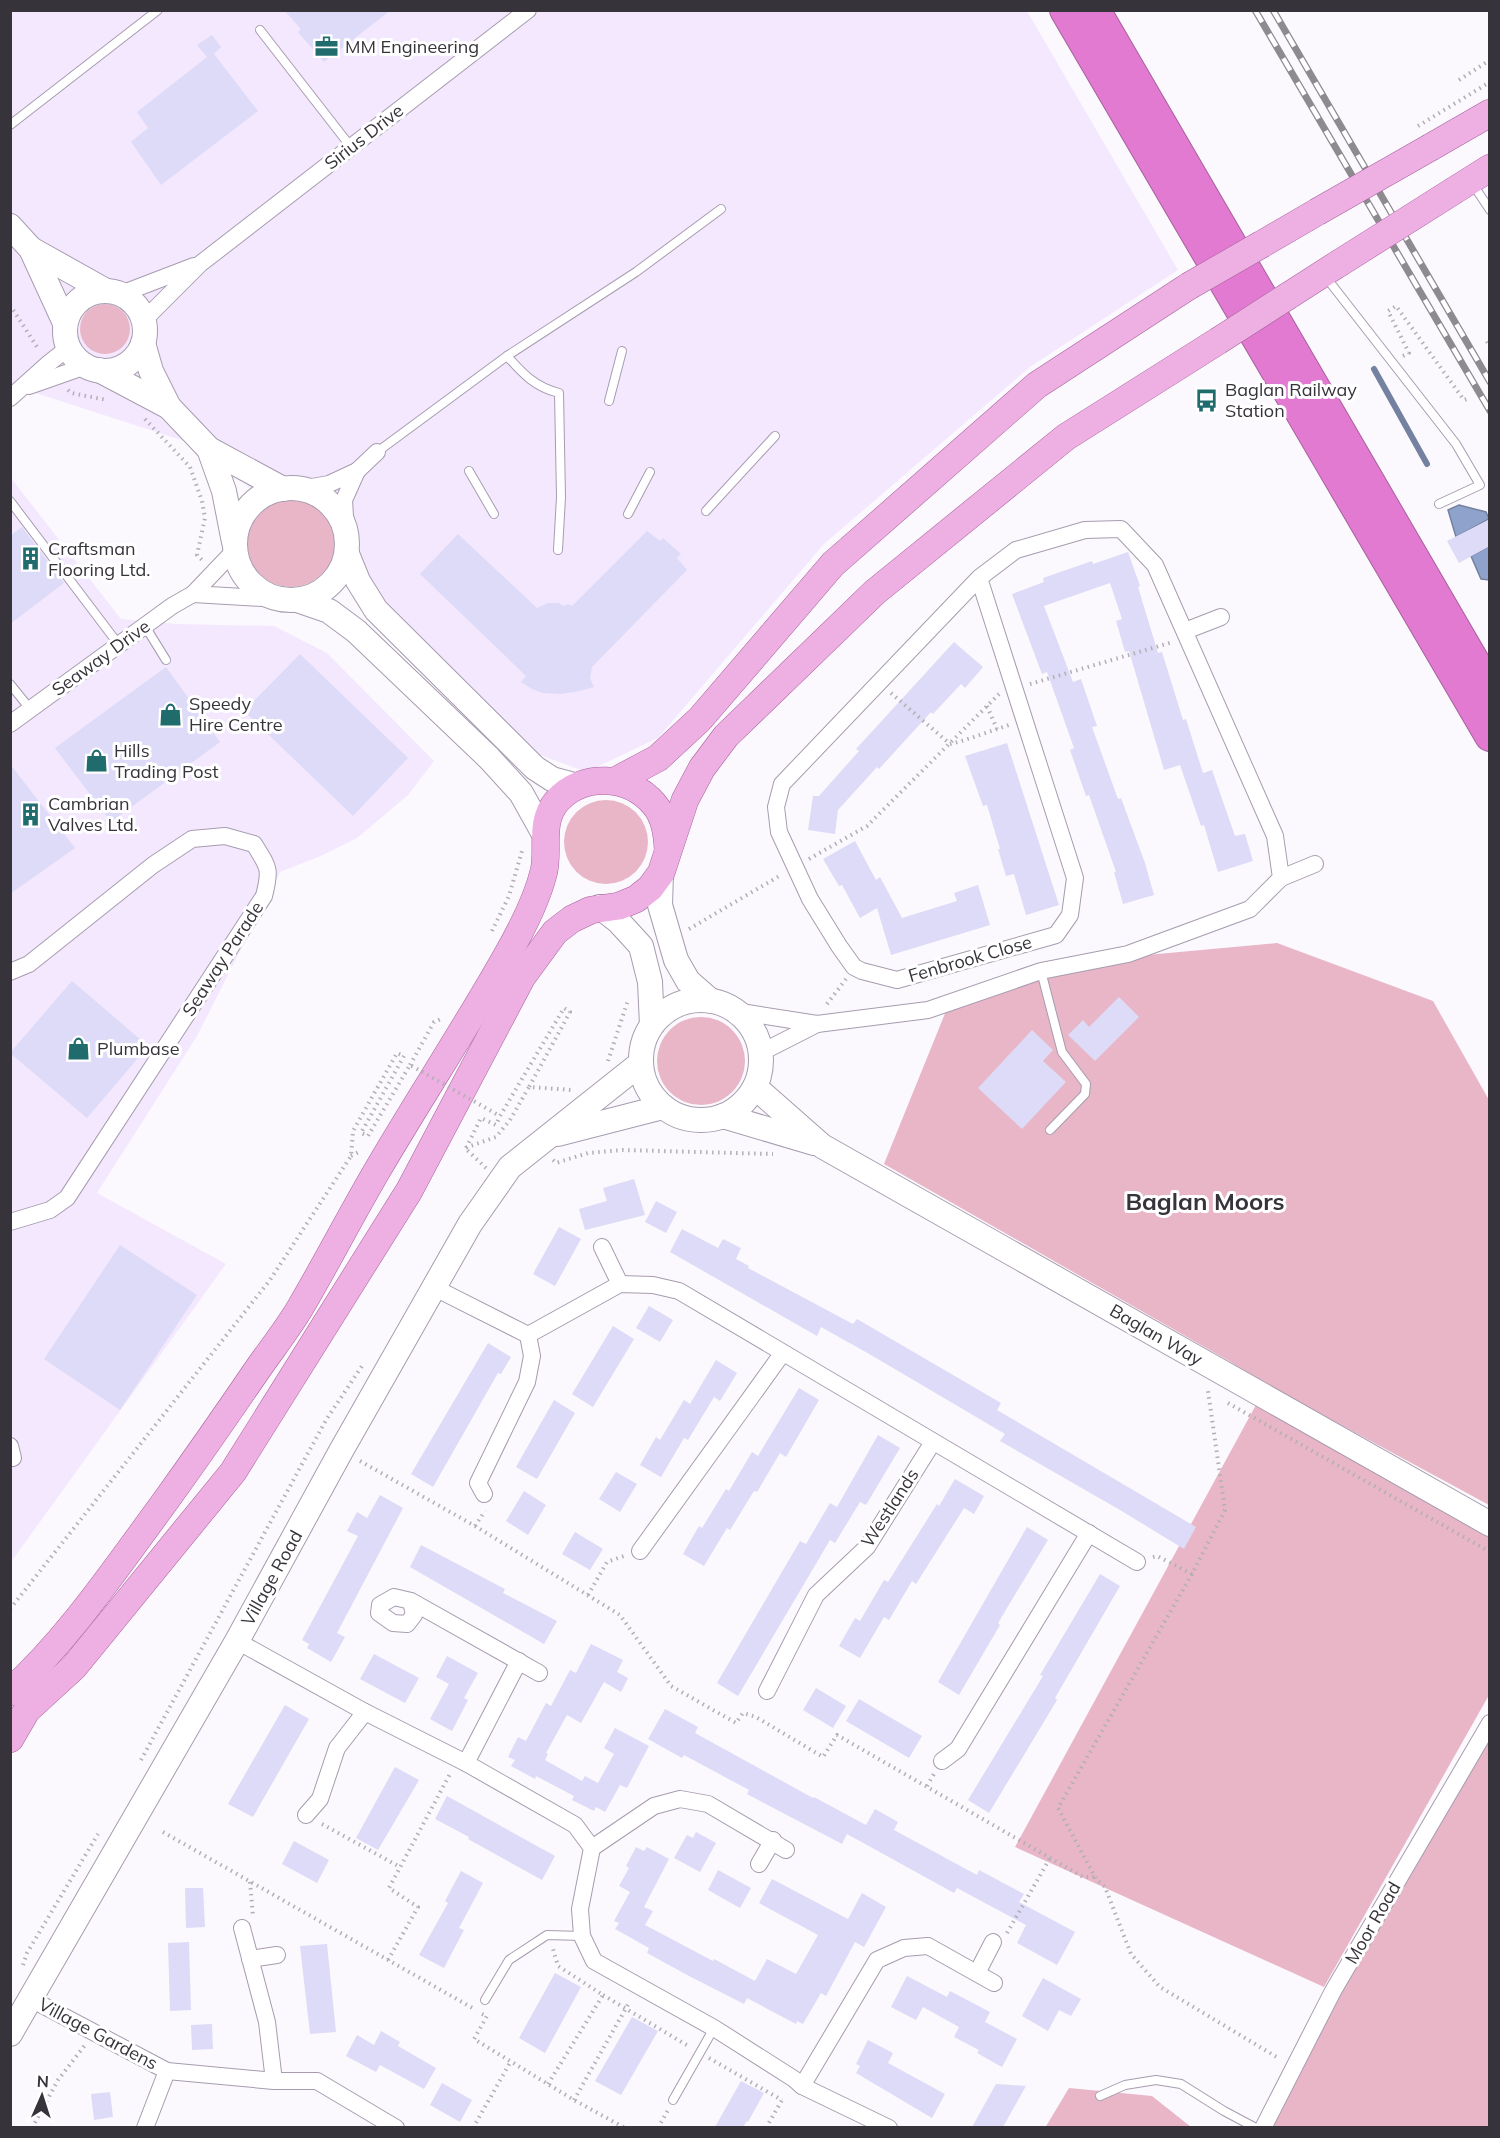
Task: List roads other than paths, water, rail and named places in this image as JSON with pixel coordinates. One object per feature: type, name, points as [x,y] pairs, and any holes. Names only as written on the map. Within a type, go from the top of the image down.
[{"type":"highway","points":[[1065,10],[1490,736]]},
{"type":"highway","points":[[1095,10],[1490,689]]},
{"type":"main road","points":[[615,781],[658,758],[700,719],[833,564],[1037,385],[1189,286],[1317,212],[1424,136],[1490,113]]},
{"type":"main road","points":[[10,1739],[27,1710],[74,1667],[233,1472],[409,1191],[522,977],[555,932],[572,919],[600,907],[619,906],[636,899],[650,888],[664,862],[685,800],[702,768],[726,736],[876,592],[1066,437],[1472,179]]},
{"type":"main road","points":[[10,1692],[50,1653],[130,1549],[202,1451],[299,1309],[378,1169],[509,952],[536,895],[545,868],[534,841],[559,799],[578,786],[596,781],[615,781],[637,789],[655,805],[666,827],[664,862]]},
{"type":"street","name":"Sirius Drive","points":[[143,332],[200,264],[528,10]]},
{"type":"street","points":[[10,226],[31,249],[65,323]]},
{"type":"street","points":[[31,249],[131,301],[139,310],[151,371],[169,407],[209,448],[292,489],[321,497],[338,512],[358,581],[376,610],[535,768],[552,779],[578,786]]},
{"type":"street","name":"Sirius Drive","points":[[114,293],[200,264]]},
{"type":"street","points":[[114,293],[91,293],[77,301],[65,323],[68,348],[76,358],[93,368],[169,407]]},
{"type":"street","points":[[16,393],[93,368],[111,370],[130,361],[143,332]]},
{"type":"street","points":[[16,393],[68,348]]},
{"type":"street","points":[[209,448],[224,491],[242,572],[257,589],[329,611],[356,631],[489,758],[520,793],[534,841]]},
{"type":"street","points":[[235,547],[238,525],[248,508],[264,495],[329,484],[357,471],[377,452]]},
{"type":"street","points":[[193,594],[287,599],[314,595],[329,585],[340,571],[346,543],[344,500],[357,471]]},
{"type":"street","points":[[979,578],[1016,550],[1085,530],[1120,530],[1155,565],[1275,836],[1281,878],[1315,864]]},
{"type":"street","name":"Seaway Drive","points":[[10,724],[193,594],[235,547]]},
{"type":"street","name":"Fenbrook Close","points":[[979,578],[1021,683],[1024,720],[1075,878],[1070,915],[1056,935],[897,980],[854,967],[839,946],[810,899],[779,832],[777,807],[782,784],[979,578]]},
{"type":"street","points":[[1186,634],[1221,617]]},
{"type":"street","name":"Seaway Parade","points":[[10,972],[29,964],[153,866],[192,839],[225,836],[254,844],[265,861],[269,876],[264,896],[67,1198],[50,1210],[10,1222]]},
{"type":"street","points":[[664,862],[660,905],[676,960],[688,981],[711,1001],[735,1011],[747,1023],[756,1037],[760,1053],[760,1071],[755,1087],[747,1099],[736,1109],[723,1116],[708,1120],[692,1120],[663,1107],[652,1095],[644,1080],[641,1063],[644,1043],[652,1025],[664,1013],[678,1005],[694,1001],[711,1001]]},
{"type":"street","name":"Fenbrook Close","points":[[735,1011],[813,1023],[928,1010],[1041,971],[1128,954],[1250,909],[1281,878]]},
{"type":"street","points":[[600,907],[618,921],[641,946],[650,982],[652,1025]]},
{"type":"street","name":"Fenbrook Close","points":[[760,1053],[813,1023]]},
{"type":"street","name":"Village Road","points":[[10,2034],[237,1641],[341,1450],[470,1224],[510,1167],[641,1063]]},
{"type":"street","name":"Baglan Way","points":[[755,1087],[822,1146],[1490,1524]]},
{"type":"street","name":"Village Road","points":[[544,1141],[663,1107]]},
{"type":"street","name":"Baglan Way","points":[[723,1116],[822,1146]]},
{"type":"street","points":[[602,1247],[620,1284]]},
{"type":"street","points":[[528,1335],[620,1284],[653,1285],[679,1291],[1137,1562]]},
{"type":"street","points":[[433,1287],[528,1335]]},
{"type":"street","points":[[484,1494],[478,1483],[527,1382],[532,1356],[528,1335]]},
{"type":"street","points":[[639,1551],[782,1354]]},
{"type":"street","name":"Westlands","points":[[767,1691],[816,1595],[867,1547],[933,1443]]},
{"type":"street","points":[[942,1761],[958,1749],[1089,1533]]},
{"type":"street","points":[[411,1601],[539,1672]]},
{"type":"street","points":[[237,1641],[365,1712],[462,1761],[575,1825],[592,1848]]},
{"type":"street","points":[[462,1761],[519,1661]]},
{"type":"street","points":[[306,1815],[320,1799],[337,1748],[365,1712]]},
{"type":"street","name":"Moor Road","points":[[1263,2127],[1333,1991],[1490,1723]]},
{"type":"street","points":[[759,1864],[780,1845],[708,1804],[680,1799],[654,1806],[592,1848],[580,1909],[582,1936],[594,1961],[714,2028],[798,2083],[885,2126]]},
{"type":"street","points":[[242,1928],[267,2022],[274,2081]]},
{"type":"street","points":[[977,1973],[993,1942]]},
{"type":"street","points":[[798,2083],[877,1960],[904,1948],[928,1946],[994,1983]]},
{"type":"street","points":[[250,1959],[277,1955]]},
{"type":"street","name":"Village Gardens","points":[[29,1998],[167,2071],[274,2081],[317,2081],[396,2127]]},
{"type":"street","name":"Village Gardens","points":[[145,2127],[167,2071]]},
{"type":"lane","points":[[10,125],[158,10]]},
{"type":"lane","points":[[260,30],[351,147]]},
{"type":"lane","points":[[1472,179],[1490,210]]},
{"type":"lane","points":[[377,452],[507,356],[636,273],[721,209]]},
{"type":"lane","points":[[1331,269],[1456,444],[1480,485],[1440,504]]},
{"type":"lane","points":[[609,401],[622,351]]},
{"type":"lane","points":[[507,356],[530,381],[544,389],[559,393],[561,497],[558,550]]},
{"type":"lane","points":[[706,511],[775,436]]},
{"type":"lane","points":[[469,471],[494,514]]},
{"type":"lane","points":[[628,514],[650,472]]},
{"type":"lane","points":[[10,501],[119,645]]},
{"type":"lane","points":[[145,626],[166,660]]},
{"type":"lane","points":[[10,684],[31,710]]},
{"type":"lane","points":[[1041,971],[1062,1052],[1086,1084],[1085,1094],[1050,1130]]},
{"type":"lane","points":[[485,2000],[509,1960],[549,1935],[582,1936]]},
{"type":"lane","points":[[673,2100],[714,2028]]},
{"type":"lane","points":[[1100,2097],[1125,2085],[1156,2080],[1181,2084],[1224,2111],[1256,2127]]},
{"type":"water","points":[[1459,505],[1486,512],[1489,519],[1456,537],[1448,510]]},
{"type":"water","points":[[1489,546],[1489,580],[1481,579],[1471,556]]},
{"type":"waterway","points":[[1374,369],[1427,464]]},
{"type":"railway","points":[[1255,10],[1490,411]]},
{"type":"railway","points":[[1273,10],[1490,382]]},
{"type":"place","name":"MM Engineering","points":[[327,47]]},
{"type":"place","name":"Baglan Railway Station","points":[[1207,400]]},
{"type":"place","name":"Craftsman Flooring Ltd.","points":[[30,559]]},
{"type":"place","name":"Speedy Hire Centre","points":[[171,714]]},
{"type":"place","name":"Hills Trading Post","points":[[96,761]]},
{"type":"place","name":"Cambrian Valves Ltd.","points":[[30,814]]},
{"type":"place","name":"Plumbase","points":[[79,1049]]},
{"type":"district","name":"Baglan Moors","points":[[1205,1202]]}]
